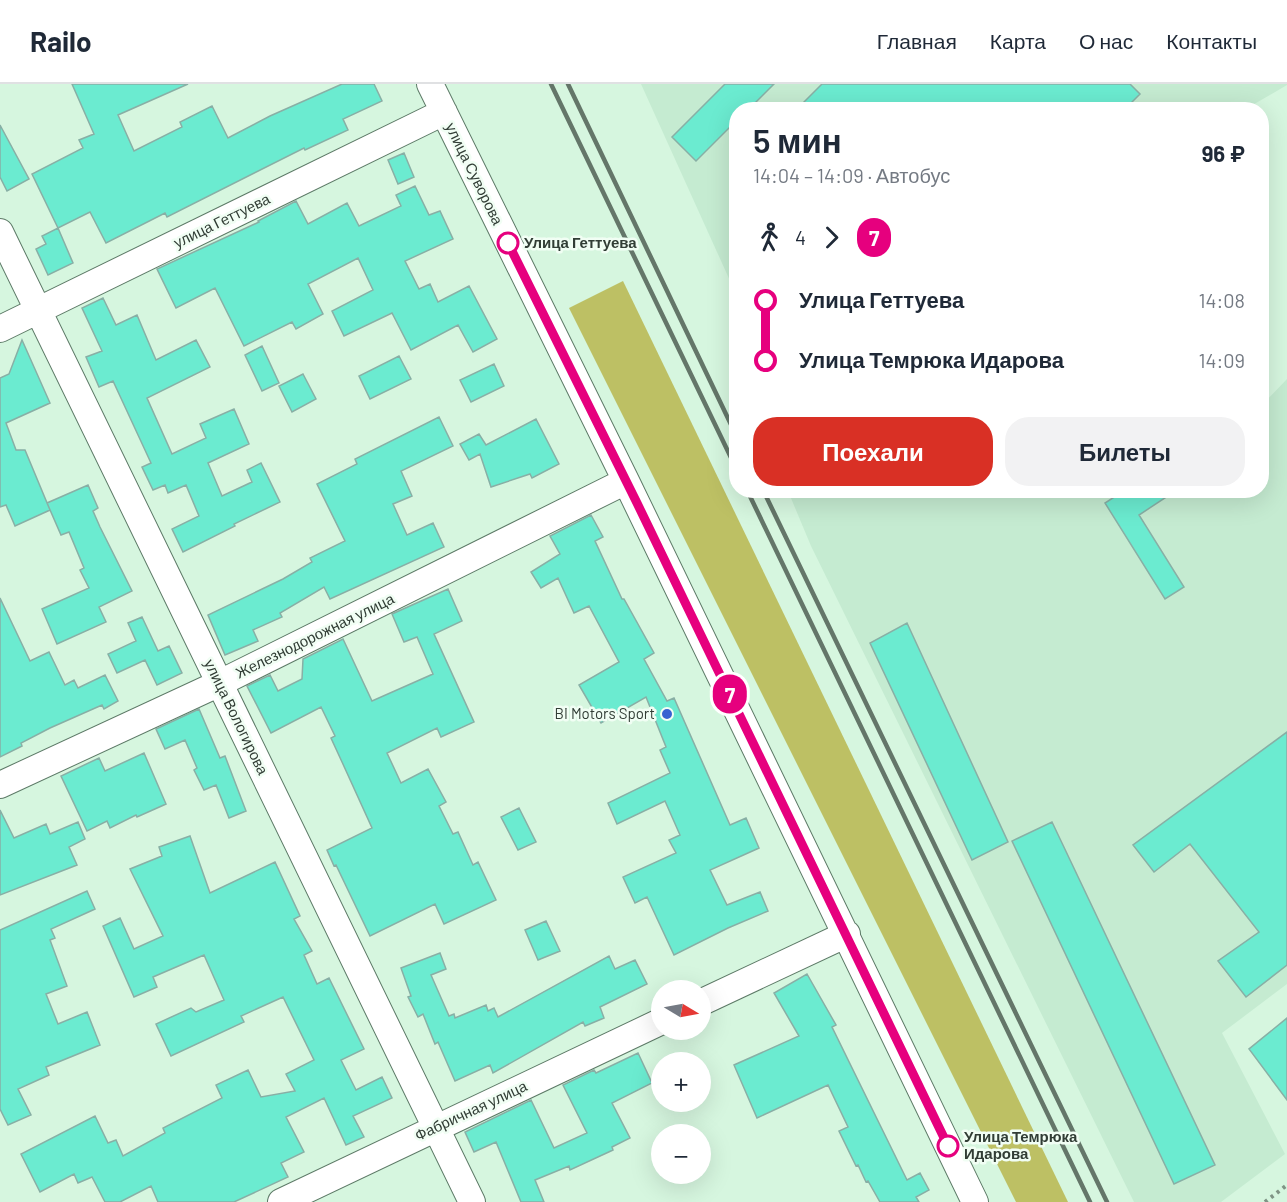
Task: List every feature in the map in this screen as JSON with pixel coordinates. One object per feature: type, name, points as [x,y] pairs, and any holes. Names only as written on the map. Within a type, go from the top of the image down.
[{"type":"street","name":"улица Суворова","points":[[430,84],[847,934],[975,1202]]},
{"type":"street","name":"улица Геттуева","points":[[0,329],[444,112]]},
{"type":"street","name":"улица Вологирова","points":[[0,232],[472,1202]]},
{"type":"street","name":"Железнодорожная улица","points":[[0,785],[220,683],[626,481]]},
{"type":"street","points":[[711,998],[847,934]]},
{"type":"street","name":"Фабричная улица","points":[[281,1202],[651,1026]]},
{"type":"path","points":[[1265,1202],[1287,1185]]},
{"type":"shaded area","points":[[641,84],[1287,84],[1258,102],[729,102],[729,279]]},
{"type":"shaded area","points":[[1287,379],[1287,984],[1222,1033],[1285,1154],[1221,1202],[1134,1202],[811,546],[791,498],[1269,498],[1269,398]]},
{"type":"green space","points":[[623,281],[1068,1202],[1016,1202],[569,308]]},
{"type":"building","points":[[72,84],[188,84],[118,115],[134,151],[182,127],[180,122],[212,106],[228,138],[270,116],[342,84],[374,84],[382,101],[343,119],[348,130],[305,150],[304,148],[167,217],[165,213],[106,243],[90,212],[58,228],[32,174],[83,148],[79,140],[94,134]]},
{"type":"building","points":[[725,84],[774,84],[756,102],[729,102],[729,128],[696,161],[672,137]]},
{"type":"building","points":[[822,84],[1130,84],[1140,94],[1132,102],[804,102]]},
{"type":"building","points":[[0,125],[29,179],[7,191],[0,177]]},
{"type":"building","points":[[404,153],[414,177],[398,184],[388,160]]},
{"type":"building","points":[[415,186],[429,215],[440,211],[453,239],[405,261],[419,289],[430,284],[438,302],[469,286],[497,339],[473,352],[458,325],[411,350],[392,313],[344,336],[332,311],[373,290],[358,258],[308,284],[323,314],[296,329],[292,322],[244,346],[215,288],[176,308],[157,269],[259,222],[296,201],[308,224],[347,203],[359,226],[401,206],[396,195]]},
{"type":"building","points":[[58,228],[73,263],[48,275],[36,249],[46,244],[42,236]]},
{"type":"building","points":[[103,298],[116,325],[137,315],[156,360],[196,340],[210,367],[147,398],[172,454],[206,438],[200,424],[234,409],[249,444],[208,463],[222,496],[252,482],[247,470],[261,463],[280,502],[183,552],[172,529],[199,516],[186,485],[168,493],[165,485],[153,490],[142,467],[151,463],[113,381],[99,387],[86,357],[102,351],[82,308]]},
{"type":"building","points":[[22,340],[50,403],[6,423],[16,450],[25,450],[50,510],[15,526],[6,505],[0,507],[0,378],[9,374]]},
{"type":"building","points":[[262,346],[279,383],[262,391],[245,355]]},
{"type":"building","points":[[399,356],[411,379],[370,399],[359,376]]},
{"type":"building","points":[[494,364],[504,386],[471,402],[460,380]]},
{"type":"building","points":[[303,374],[316,399],[292,412],[279,386]]},
{"type":"building","points":[[439,417],[453,446],[401,471],[412,496],[393,504],[407,535],[433,523],[444,547],[330,599],[324,587],[280,613],[282,617],[253,630],[258,641],[225,655],[208,615],[283,579],[312,562],[310,558],[345,541],[317,484],[357,464],[355,459]]},
{"type":"building","points":[[536,419],[559,464],[532,478],[530,474],[491,487],[480,454],[469,460],[460,444],[479,434],[486,445]]},
{"type":"building","points":[[88,485],[98,508],[93,511],[132,591],[99,607],[106,622],[57,644],[42,609],[89,588],[80,570],[84,568],[69,532],[61,535],[47,503]]},
{"type":"building","points":[[1113,498],[1165,498],[1139,515],[1184,587],[1165,599],[1105,503]]},
{"type":"building","points":[[591,515],[603,537],[595,541],[622,599],[654,653],[644,659],[667,701],[674,698],[730,825],[746,818],[759,848],[710,870],[727,905],[760,892],[768,911],[674,955],[647,897],[635,903],[623,877],[676,853],[669,840],[680,835],[665,801],[617,824],[608,803],[670,773],[660,750],[666,747],[646,697],[601,723],[579,685],[619,662],[589,606],[574,613],[558,578],[541,588],[531,572],[560,554],[550,536]]},
{"type":"building","points":[[448,589],[462,621],[434,634],[474,722],[441,737],[437,728],[387,753],[401,783],[428,769],[446,802],[439,806],[453,834],[458,832],[473,865],[478,862],[496,900],[444,924],[435,904],[370,936],[327,850],[372,828],[331,738],[335,736],[321,707],[271,733],[247,686],[270,675],[278,691],[302,679],[303,659],[343,639],[372,701],[433,674],[417,637],[404,642],[392,614]]},
{"type":"building","points":[[0,598],[30,661],[49,652],[65,685],[74,680],[78,688],[105,675],[118,701],[104,709],[102,705],[50,728],[0,757]]},
{"type":"building","points":[[142,617],[158,651],[169,646],[182,673],[157,685],[145,660],[117,673],[108,654],[136,641],[128,623]]},
{"type":"building","points":[[907,623],[1008,842],[972,860],[870,643]]},
{"type":"building","points":[[199,709],[220,758],[225,756],[246,811],[229,818],[216,785],[204,790],[194,770],[197,768],[185,740],[165,749],[156,729]]},
{"type":"building","points":[[1287,732],[1287,965],[1246,997],[1218,961],[1259,932],[1190,844],[1154,872],[1133,845]]},
{"type":"building","points":[[144,753],[166,804],[110,828],[107,821],[87,831],[61,776],[99,758],[105,771]]},
{"type":"building","points":[[519,808],[536,842],[518,850],[501,817]]},
{"type":"building","points":[[0,810],[14,838],[46,824],[50,834],[78,822],[85,839],[69,847],[77,865],[0,895]]},
{"type":"building","points":[[1052,822],[1215,1165],[1174,1184],[1012,841]]},
{"type":"building","points":[[190,836],[210,893],[275,862],[300,916],[294,919],[312,951],[304,955],[317,984],[329,978],[364,1049],[341,1060],[356,1090],[382,1077],[392,1098],[353,1116],[364,1137],[346,1145],[324,1098],[286,1117],[304,1152],[281,1163],[288,1177],[234,1202],[158,1202],[151,1186],[120,1202],[105,1202],[92,1177],[78,1183],[74,1174],[40,1192],[21,1154],[95,1116],[108,1143],[116,1140],[123,1156],[165,1133],[163,1128],[222,1098],[216,1085],[248,1070],[261,1097],[295,1091],[286,1074],[314,1060],[283,997],[241,1016],[244,1022],[171,1056],[156,1024],[191,1008],[196,1012],[224,1000],[204,955],[153,977],[157,987],[134,997],[103,926],[120,918],[134,949],[163,936],[130,869],[162,856],[159,847]]},
{"type":"building","points":[[87,891],[95,909],[51,929],[55,938],[50,940],[67,986],[46,994],[58,1024],[87,1012],[100,1045],[46,1067],[49,1075],[18,1089],[31,1115],[8,1125],[0,1109],[0,930]]},
{"type":"building","points":[[546,921],[560,951],[538,960],[525,930]]},
{"type":"building","points":[[440,953],[446,969],[431,975],[449,1016],[454,1014],[455,1018],[486,1005],[488,1011],[494,1008],[498,1017],[609,956],[615,969],[635,960],[647,984],[600,1007],[604,1018],[585,1026],[583,1022],[493,1073],[490,1065],[455,1081],[438,1042],[435,1044],[423,1014],[418,1017],[408,997],[411,996],[401,968]]},
{"type":"building","points":[[807,974],[836,1025],[832,1027],[907,1180],[920,1173],[929,1190],[916,1197],[919,1202],[880,1202],[868,1181],[866,1182],[858,1165],[856,1166],[839,1131],[848,1127],[828,1085],[757,1118],[734,1065],[799,1036],[774,993]]},
{"type":"building","points":[[1287,1018],[1287,1100],[1249,1049]]},
{"type":"building","points":[[638,1053],[651,1084],[612,1103],[630,1138],[612,1147],[613,1150],[570,1170],[569,1166],[535,1180],[544,1202],[521,1202],[496,1142],[474,1152],[465,1132],[531,1100],[554,1148],[587,1133],[563,1085],[594,1070],[596,1073]]},
{"type":"railway","points":[[551,84],[729,453]]},
{"type":"railway","points":[[568,84],[729,420]]},
{"type":"railway","points":[[751,498],[1090,1202]]},
{"type":"railway","points":[[767,498],[1107,1202]]},
{"type":"bus line","name":"7","points":[[508,243],[637,503],[948,1146]]},
{"type":"place","name":"Улица Геттуева","points":[[508,243]]},
{"type":"place","name":"BI Motors Sport","points":[[667,714]]},
{"type":"place","name":"Улица Темрюка Идарова","points":[[948,1146]]}]
